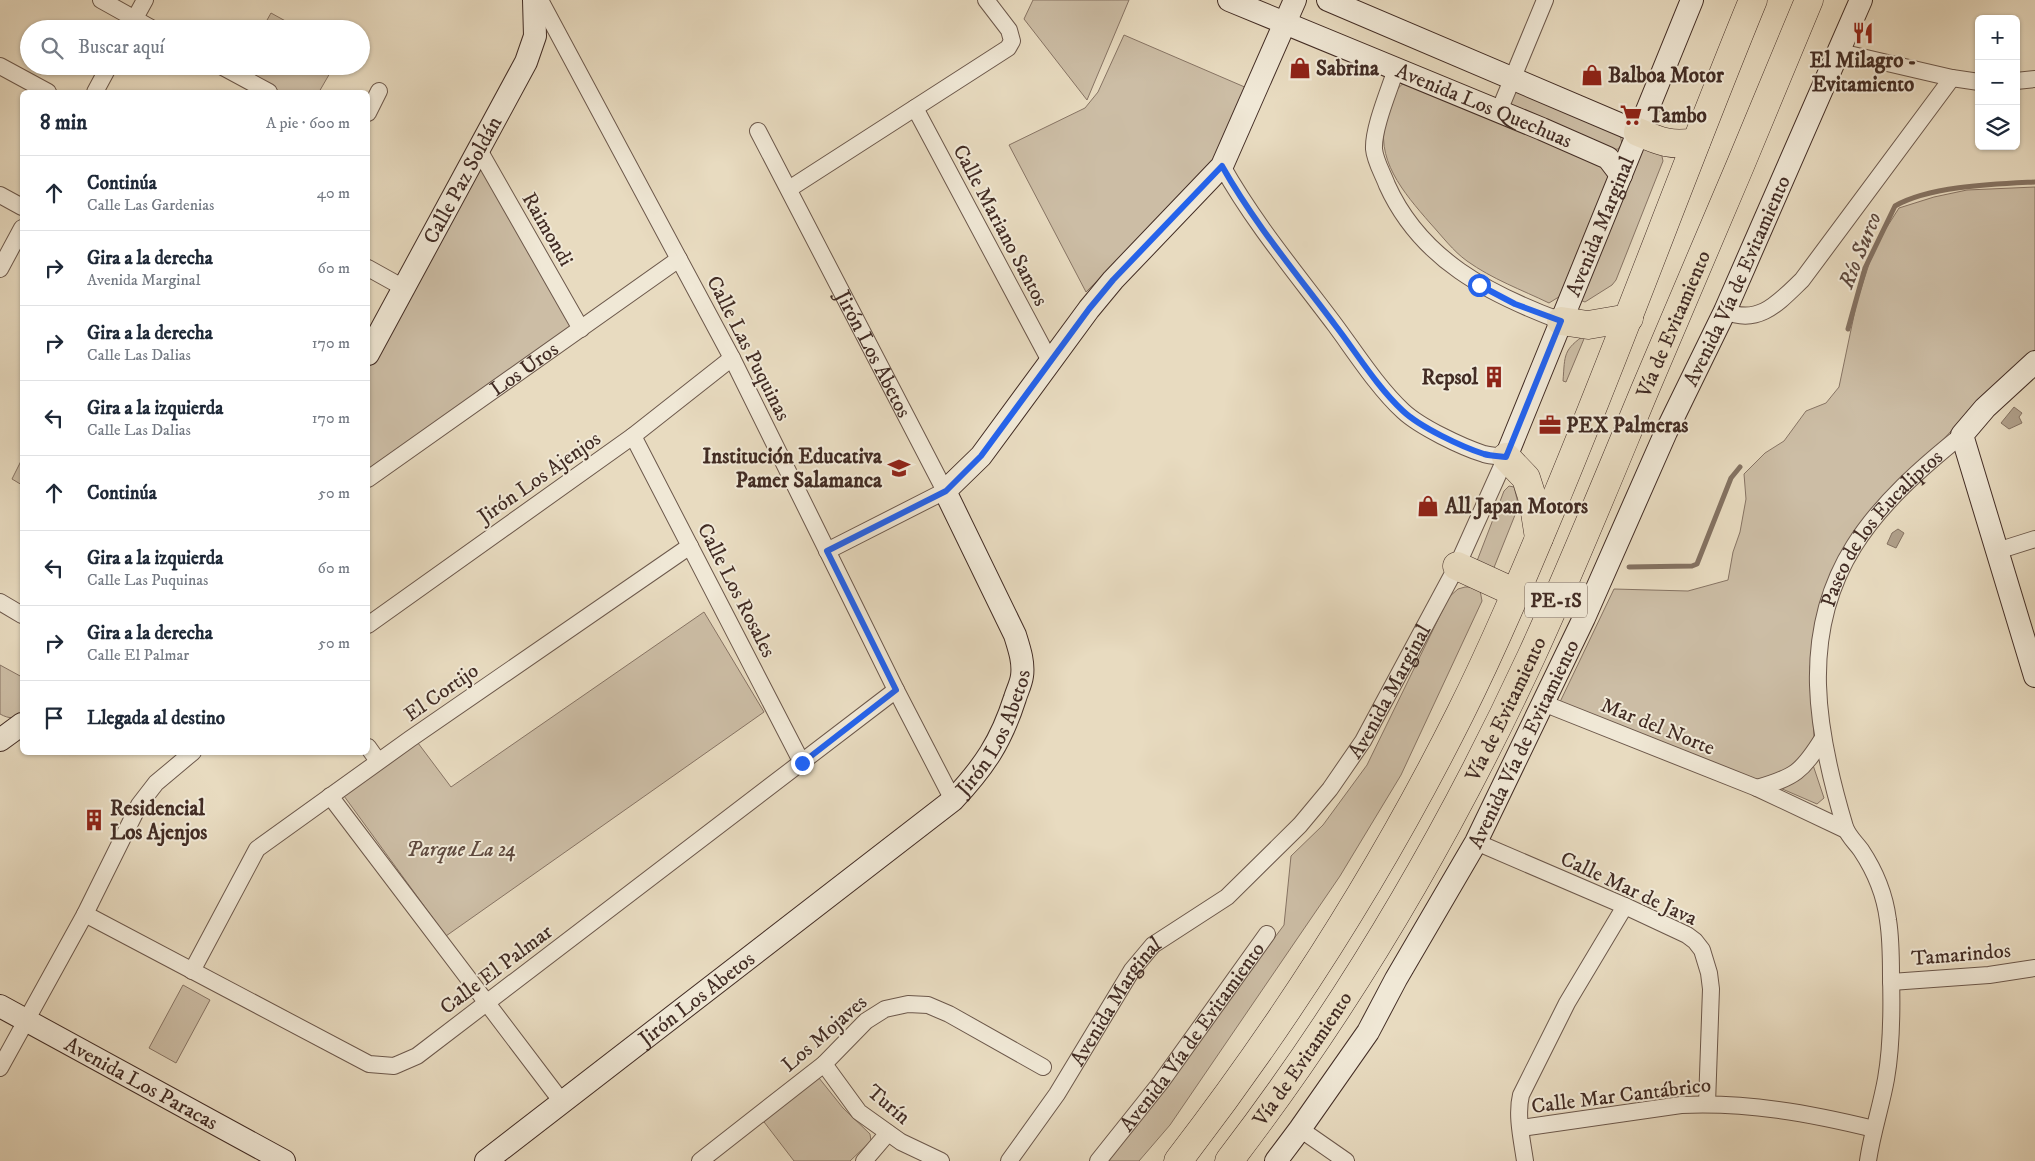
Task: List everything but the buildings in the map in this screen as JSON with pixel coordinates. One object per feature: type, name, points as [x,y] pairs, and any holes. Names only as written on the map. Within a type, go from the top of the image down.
[{"type":"highway","name":"Vía de Evitamiento","points":[[1178,1161],[1250,1066],[1290,1008],[1366,887],[1433,768],[1462,711],[1540,538],[1629,318],[1696,142],[1753,0]]},
{"type":"highway","name":"Vía de Evitamiento","points":[[1229,1161],[1308,1050],[1378,944],[1423,867],[1497,728],[1562,587],[1809,0]]},
{"type":"highway","points":[[1638,132],[1672,145],[1696,142]]},
{"type":"highway","points":[[1561,321],[1588,325],[1629,318]]},
{"type":"highway","points":[[1506,457],[1526,478],[1533,500],[1540,538]]},
{"type":"highway","points":[[1458,566],[1516,594]]},
{"type":"street","points":[[101,0],[127,20]]},
{"type":"street","points":[[134,20],[145,0]]},
{"type":"street","name":"Calle Paz Soldán","points":[[370,350],[526,62],[535,36],[534,0]]},
{"type":"street","name":"Calle Las Puquinas","points":[[540,0],[732,358],[896,690],[953,800]]},
{"type":"street","points":[[789,189],[1008,48],[1012,41],[1009,30],[986,0]]},
{"type":"street","name":"Avenida Los Quechuas","points":[[1229,0],[1608,158],[1621,176]]},
{"type":"street","points":[[827,551],[946,491],[981,456],[1089,309],[1113,280],[1222,166],[1295,0]]},
{"type":"street","name":"Avenida Los Quechuas","points":[[1328,0],[1638,132]]},
{"type":"street","points":[[1499,111],[1545,0]]},
{"type":"street","name":"Avenida Marginal","points":[[1009,1161],[1057,1094],[1132,970],[1153,945],[1226,897],[1300,824],[1330,789],[1363,741],[1458,566],[1506,457],[1692,0]]},
{"type":"street","name":"Avenida Vía de Evitamiento","points":[[1276,1161],[1368,1032],[1396,979],[1476,842],[1584,618],[1666,432],[1725,311],[1840,52],[1861,0]]},
{"type":"street","points":[[1840,52],[1952,78],[1975,81]]},
{"type":"street","points":[[0,66],[44,90]]},
{"type":"street","points":[[1396,69],[1376,132],[1374,150],[1394,199],[1420,235],[1457,270],[1515,304],[1561,321]]},
{"type":"street","points":[[96,90],[104,75]]},
{"type":"street","points":[[238,75],[265,90]]},
{"type":"street","points":[[1725,311],[1740,316],[1757,315],[1780,301],[1802,280],[1952,78]]},
{"type":"street","points":[[2020,81],[2035,79]]},
{"type":"street","points":[[370,108],[379,91]]},
{"type":"street","name":"Calle Mariano Santos","points":[[915,108],[1050,361]]},
{"type":"street","name":"Jirón Los Abetos","points":[[486,1161],[953,800],[977,775],[994,749],[1011,711],[1022,676],[1022,655],[1015,635],[946,491],[758,131]]},
{"type":"street","name":"Raimondi","points":[[479,150],[581,329]]},
{"type":"street","points":[[1222,166],[1237,193],[1260,226],[1378,381],[1404,412],[1433,431],[1474,450],[1484,454],[1506,457]]},
{"type":"street","points":[[0,195],[20,206]]},
{"type":"street","points":[[0,269],[20,232]]},
{"type":"street","name":"Los Uros","points":[[370,478],[680,259]]},
{"type":"street","points":[[370,269],[404,288]]},
{"type":"street","name":"Jirón Los Ajenjos","points":[[370,624],[633,436],[732,358]]},
{"type":"street","name":"Paseo de los Eucaliptos","points":[[1846,830],[1823,738],[1817,695],[1821,636],[1829,601],[1854,546],[1874,519],[1931,460],[1962,435],[1985,408],[2035,362]]},
{"type":"street","points":[[1962,435],[2035,676]]},
{"type":"street","name":"Calle Los Rosales","points":[[633,436],[802,763]]},
{"type":"street","points":[[1997,551],[2035,539]]},
{"type":"street","name":"El Cortijo","points":[[192,971],[257,849],[378,761],[690,546]]},
{"type":"street","points":[[0,602],[20,614]]},
{"type":"street","name":"Calle El Palmar","points":[[85,914],[369,1064],[394,1066],[417,1056],[896,690]]},
{"type":"street","name":"Mar del Norte","points":[[1543,703],[1757,788],[1846,830]]},
{"type":"street","points":[[1757,788],[1785,780],[1808,763],[1823,738]]},
{"type":"street","points":[[370,750],[378,761]]},
{"type":"street","points":[[0,1068],[85,914],[139,804],[156,783],[189,755]]},
{"type":"street","points":[[330,796],[562,1102]]},
{"type":"street","points":[[1846,830],[1869,863],[1883,898],[1890,941],[1890,1050],[1868,1161]]},
{"type":"street","name":"Calle Mar de Java","points":[[1476,842],[1625,906],[1687,935],[1695,941],[1706,960],[1711,989],[1707,1104]]},
{"type":"street","points":[[1525,1161],[1520,1100],[1526,1082],[1567,1003],[1625,906]]},
{"type":"street","name":"Avenida Vía de Evitamiento","points":[[1098,1161],[1161,1082],[1267,934]]},
{"type":"street","name":"Tamarindos","points":[[1891,982],[1989,975],[2035,968]]},
{"type":"street","name":"Los Mojaves","points":[[700,1161],[824,1064],[866,1021],[885,1009],[908,1004],[928,1005],[949,1014],[1043,1067]]},
{"type":"street","name":"Avenida Los Paracas","points":[[0,1006],[284,1161]]},
{"type":"street","name":"Turín","points":[[824,1064],[859,1112],[888,1133],[941,1161]]},
{"type":"street","name":"Calle Mar Cantábrico","points":[[1521,1128],[1680,1105],[1707,1104],[1777,1109],[1874,1129]]},
{"type":"street","points":[[1300,1129],[1346,1161]]},
{"type":"street","points":[[864,1161],[888,1133]]},
{"type":"green space","points":[[1033,0],[1129,0],[1087,100],[1024,19]]},
{"type":"green space","points":[[271,13],[284,20],[267,20]]},
{"type":"green space","points":[[1124,35],[1247,88],[1217,154],[1204,171],[1086,292],[1009,145],[1085,108],[1098,92]]},
{"type":"green space","points":[[244,75],[329,75],[320,90],[271,90]]},
{"type":"green space","points":[[1404,83],[1600,163],[1608,179],[1562,295],[1549,303],[1497,279],[1477,267],[1452,248],[1410,200],[1394,174],[1384,146],[1384,131],[1391,102],[1397,89]]},
{"type":"green space","points":[[1518,91],[1620,134],[1622,144],[1618,149],[1612,150],[1511,108],[1510,103],[1514,93]]},
{"type":"green space","points":[[1642,148],[1661,152],[1663,161],[1616,280],[1612,285],[1585,302],[1580,300]]},
{"type":"green space","points":[[478,161],[572,326],[370,468],[370,365]]},
{"type":"green space","points":[[2035,187],[2035,351],[1960,421],[1914,472],[1881,502],[1816,636],[1810,667],[1814,737],[1805,755],[1782,775],[1759,784],[1560,702],[1614,589],[1688,591],[1728,580],[1746,499],[1744,474],[1765,453],[1784,441],[1806,411],[1826,403],[1839,387],[1857,301],[1870,261],[1885,230],[1899,208],[1934,197],[1967,190]]},
{"type":"green space","points":[[1586,334],[1566,382],[1563,381],[1567,353],[1573,344]]},
{"type":"green space","points":[[20,463],[20,484],[12,479]]},
{"type":"green space","points":[[1509,486],[1514,487],[1518,503],[1517,510],[1493,570],[1477,561],[1504,491]]},
{"type":"green space","points":[[1474,587],[1480,590],[1482,601],[1401,775],[1340,876],[1170,1125],[1139,1161],[1106,1161],[1142,1116],[1284,925],[1291,856],[1323,825],[1367,765],[1449,597],[1458,589]]},
{"type":"green space","name":"Parque La 24","points":[[704,612],[764,712],[446,936],[344,796],[418,743],[451,787]]},
{"type":"green space","points":[[0,665],[20,676],[20,714],[14,717],[6,717],[0,714]]},
{"type":"green space","points":[[1813,765],[1824,798],[1817,804],[1780,788]]},
{"type":"green space","points":[[183,985],[210,1000],[176,1063],[149,1048]]},
{"type":"green space","points":[[819,1078],[843,1108],[870,1134],[871,1141],[850,1161],[794,1161],[761,1118]]},
{"type":"shaded area","points":[[2014,407],[2022,413],[2019,417],[2022,423],[2009,429],[2001,423]]},
{"type":"shaded area","points":[[1898,529],[1904,533],[1896,548],[1887,544],[1892,533]]},
{"type":"waterway","name":"Río Surco","points":[[1848,329],[1865,268],[1895,206],[1909,199],[1944,190],[1982,185],[2035,182]]},
{"type":"waterway","name":"Río Surco","points":[[1629,567],[1692,566],[1697,564],[1731,478],[1740,467]]},
{"type":"place","name":"El Milagro - Evitamiento","points":[[1863,33]]},
{"type":"place","name":"Sabrina","points":[[1300,68]]},
{"type":"place","name":"Balboa Motor","points":[[1592,75]]},
{"type":"place","name":"Tambo","points":[[1631,115]]},
{"type":"place","name":"Repsol","points":[[1494,377]]},
{"type":"place","name":"PEX Palmeras","points":[[1550,425]]},
{"type":"place","name":"Institución Educativa Pamer Salamanca","points":[[899,468]]},
{"type":"place","name":"All Japan Motors","points":[[1428,506]]},
{"type":"place","name":"Residencial Los Ajenjos","points":[[94,820]]},
{"type":"route","points":[[802,763],[896,690],[827,551],[946,491],[981,456],[1089,309],[1113,280],[1222,166],[1250,212],[1378,381],[1404,412],[1433,431],[1474,450],[1484,454],[1506,457],[1561,321],[1515,304],[1479,285]]}]
